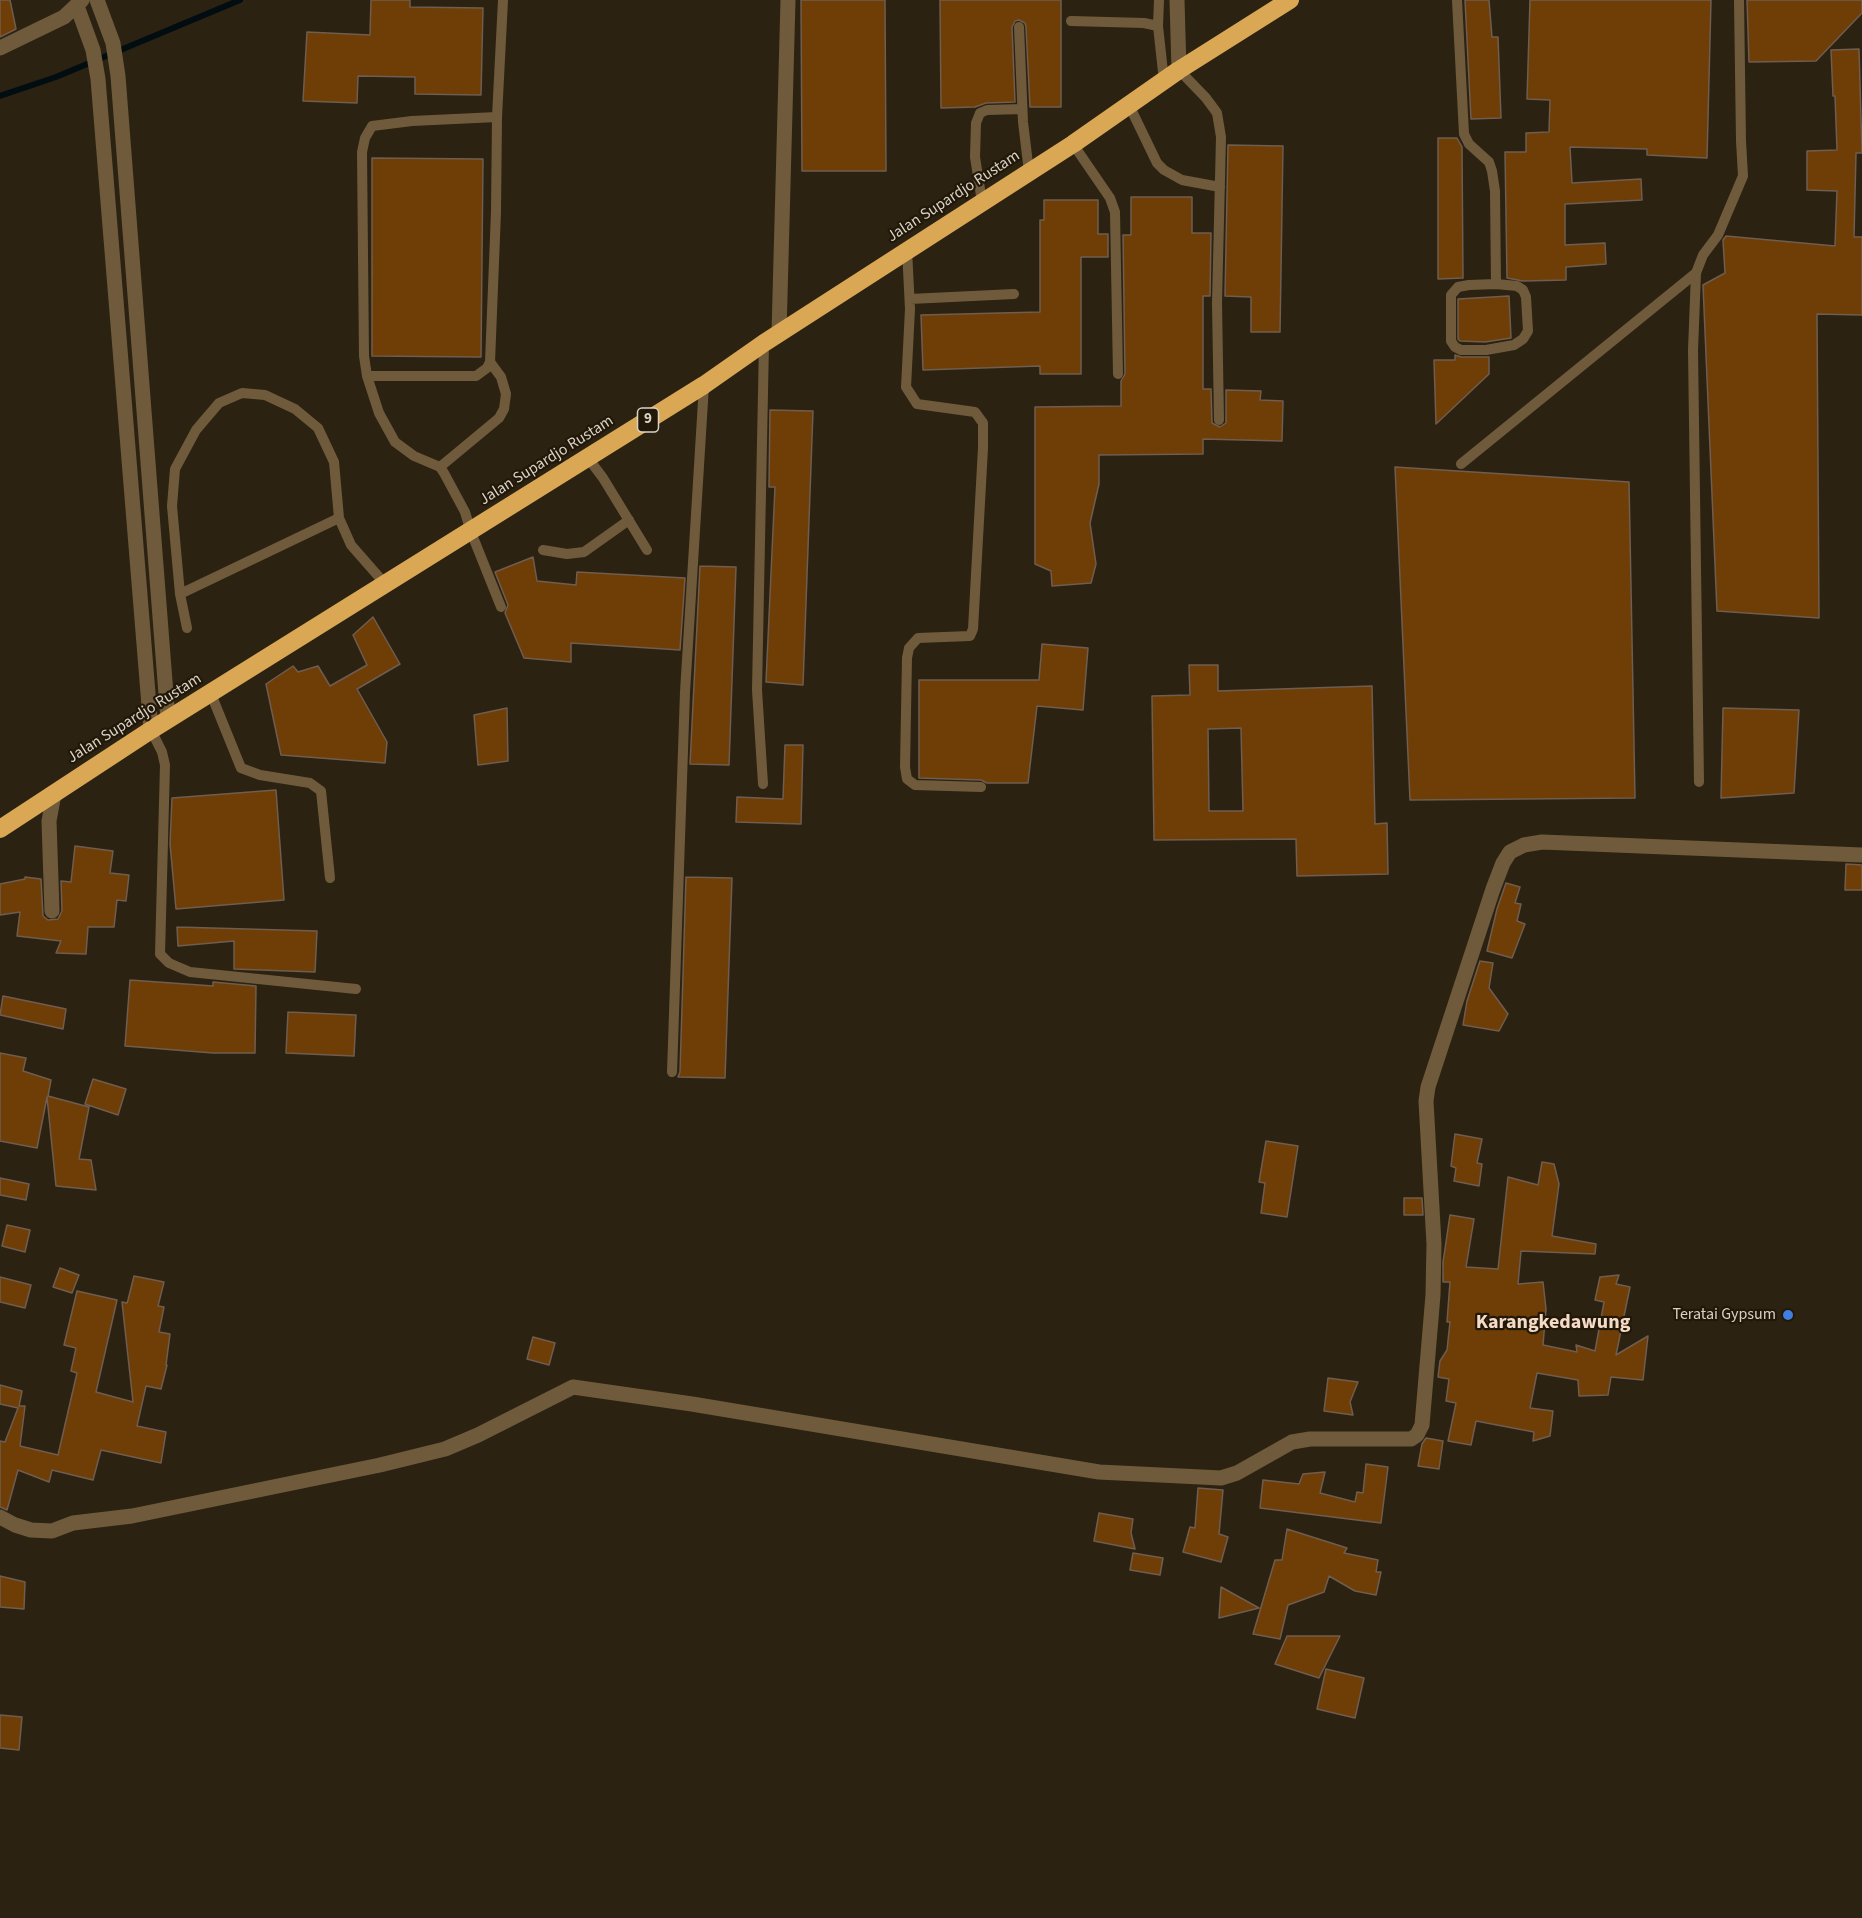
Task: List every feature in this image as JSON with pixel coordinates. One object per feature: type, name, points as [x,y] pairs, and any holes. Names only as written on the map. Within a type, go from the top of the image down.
[{"type":"highway","name":"Jalan Supardjo Rustam","points":[[0,829],[151,730],[704,385],[771,338],[1073,144],[1172,76],[1290,0]]},
{"type":"street","points":[[61,0],[63,17]]},
{"type":"street","points":[[97,0],[113,43],[118,76],[168,720]]},
{"type":"street","points":[[771,338],[788,0]]},
{"type":"street","points":[[1172,76],[1177,0]]},
{"type":"street","points":[[0,48],[63,17],[79,3],[93,50],[98,79],[151,730]]},
{"type":"street","points":[[52,911],[49,821],[54,794]]},
{"type":"street","points":[[0,1517],[15,1526],[31,1530],[52,1531],[73,1523],[132,1516],[380,1465],[445,1449],[573,1387],[681,1402],[1099,1472],[1221,1478],[1237,1473],[1292,1442],[1310,1439],[1411,1439],[1417,1435],[1422,1425],[1433,1295],[1434,1244],[1426,1101],[1428,1087],[1493,889],[1503,862],[1510,852],[1524,844],[1542,842],[1862,855]]},
{"type":"lane","points":[[367,376],[476,376],[487,368],[490,362],[503,0]]},
{"type":"lane","points":[[1160,0],[1158,26],[1172,76],[1206,98],[1217,113],[1221,137],[1218,303],[1219,420]]},
{"type":"lane","points":[[1456,0],[1464,134],[1469,144],[1489,162],[1495,191],[1496,284]]},
{"type":"lane","points":[[1699,782],[1693,350],[1696,273],[1703,255],[1718,235],[1743,176],[1739,0]]},
{"type":"lane","points":[[1071,21],[1144,23],[1158,26]]},
{"type":"lane","points":[[1019,27],[1022,109],[1029,172]]},
{"type":"lane","points":[[1129,105],[1157,164],[1182,180],[1220,187]]},
{"type":"lane","points":[[982,202],[975,157],[976,123],[980,113],[987,110],[1022,109]]},
{"type":"lane","points":[[497,117],[412,121],[372,126],[365,138],[362,152],[364,356],[367,376],[379,413],[395,442],[414,456],[440,467],[465,512],[501,607]]},
{"type":"lane","points":[[1073,144],[1110,198],[1115,212],[1118,374]]},
{"type":"lane","points":[[907,250],[910,299],[906,387],[917,404],[975,412],[983,423],[983,448],[973,629],[970,636],[918,638],[909,648],[905,767],[907,779],[915,785],[981,787]]},
{"type":"lane","points":[[1461,464],[1696,273]]},
{"type":"lane","points":[[1496,284],[1517,285],[1523,290],[1526,297],[1528,332],[1514,345],[1486,350],[1461,350],[1455,347],[1451,341],[1450,331],[1451,295],[1458,287],[1496,284]]},
{"type":"lane","points":[[910,299],[1014,294]]},
{"type":"lane","points":[[764,784],[757,690],[771,338]]},
{"type":"lane","points":[[440,467],[499,417],[504,409],[506,393],[501,377],[490,362]]},
{"type":"lane","points":[[672,1072],[685,692],[704,385]]},
{"type":"lane","points":[[187,628],[180,594],[172,506],[175,469],[196,430],[219,403],[242,393],[265,395],[295,409],[318,428],[334,462],[339,518],[351,545],[386,585]]},
{"type":"lane","points":[[588,458],[603,478],[647,550]]},
{"type":"lane","points":[[180,594],[339,518]]},
{"type":"lane","points":[[543,550],[567,554],[584,552],[629,520]]},
{"type":"lane","points":[[211,694],[241,768],[260,775],[310,783],[321,791],[330,878]]},
{"type":"lane","points":[[151,730],[162,752],[165,765],[160,954],[169,963],[190,972],[356,989]]},
{"type":"building","points":[[0,0],[10,0],[16,29],[0,37]]},
{"type":"building","points":[[371,0],[410,0],[410,7],[483,8],[481,95],[415,94],[415,77],[358,76],[357,103],[303,101],[307,32],[370,35]]},
{"type":"building","points":[[801,0],[885,0],[886,171],[802,171]]},
{"type":"building","points":[[940,0],[1061,0],[1061,107],[1030,107],[1026,27],[1025,23],[1019,20],[1015,21],[1012,27],[1015,102],[941,108]]},
{"type":"building","points":[[1465,0],[1489,0],[1492,37],[1498,37],[1501,118],[1471,119]]},
{"type":"building","points":[[1530,0],[1711,0],[1707,158],[1647,155],[1647,149],[1570,147],[1572,183],[1641,179],[1642,200],[1565,204],[1565,245],[1605,243],[1606,264],[1566,267],[1566,280],[1523,281],[1507,278],[1505,152],[1526,152],[1526,133],[1549,132],[1550,100],[1527,99]]},
{"type":"building","points":[[1747,0],[1862,0],[1862,13],[1816,61],[1749,62]]},
{"type":"building","points":[[1859,49],[1862,153],[1856,153],[1854,237],[1862,237],[1862,315],[1817,314],[1819,618],[1717,611],[1703,285],[1725,273],[1723,240],[1726,236],[1835,246],[1837,191],[1807,190],[1807,151],[1837,150],[1831,50]]},
{"type":"building","points":[[1438,138],[1457,138],[1462,147],[1463,278],[1438,279]]},
{"type":"building","points":[[1228,145],[1283,146],[1280,332],[1251,332],[1251,297],[1225,296]]},
{"type":"building","points":[[372,158],[483,159],[481,357],[372,356]]},
{"type":"building","points":[[1131,197],[1192,197],[1192,233],[1211,233],[1210,296],[1203,296],[1203,389],[1211,389],[1212,423],[1220,427],[1226,423],[1226,390],[1261,391],[1260,400],[1283,401],[1282,441],[1203,439],[1203,454],[1099,455],[1099,484],[1090,523],[1096,564],[1091,583],[1052,586],[1051,571],[1035,564],[1035,407],[1121,406],[1121,381],[1125,374],[1123,235],[1131,235]]},
{"type":"building","points":[[1044,200],[1098,200],[1098,234],[1108,234],[1108,257],[1081,257],[1081,374],[1040,374],[1040,366],[923,370],[921,315],[1040,312],[1040,220],[1044,220]]},
{"type":"building","points":[[1509,296],[1511,338],[1485,342],[1458,339],[1458,299]]},
{"type":"building","points":[[1455,355],[1489,357],[1489,374],[1436,424],[1434,360],[1455,360]]},
{"type":"building","points":[[770,410],[813,411],[803,685],[766,682],[775,487],[769,487]]},
{"type":"building","points":[[1395,467],[1629,482],[1635,798],[1410,800]]},
{"type":"building","points":[[533,557],[537,581],[576,585],[577,572],[685,578],[680,650],[571,643],[571,662],[524,658],[505,613],[508,605],[495,572]]},
{"type":"building","points":[[700,566],[736,567],[729,765],[690,764]]},
{"type":"building","points":[[373,617],[400,664],[357,689],[387,742],[385,763],[281,755],[266,684],[293,666],[298,672],[318,666],[330,686],[367,665],[353,635]]},
{"type":"building","points":[[1042,644],[1088,648],[1083,710],[1037,706],[1028,783],[987,783],[981,780],[919,778],[919,680],[1039,680]]},
{"type":"building","points":[[1189,665],[1218,665],[1218,691],[1372,686],[1375,824],[1387,823],[1388,874],[1297,876],[1296,839],[1154,840],[1152,696],[1190,695]],"holes":[[[1241,728],[1243,811],[1209,811],[1208,729]]]},
{"type":"building","points":[[507,708],[508,761],[478,765],[474,715]]},
{"type":"building","points":[[1723,708],[1799,710],[1794,793],[1721,798]]},
{"type":"building","points":[[785,745],[803,745],[801,824],[736,822],[737,797],[783,799]]},
{"type":"building","points":[[276,790],[284,900],[176,909],[170,844],[172,798]]},
{"type":"building","points":[[75,846],[113,851],[110,873],[129,875],[126,901],[117,900],[114,927],[88,927],[86,954],[56,953],[61,941],[17,936],[20,912],[0,915],[0,884],[25,879],[25,877],[41,879],[43,916],[48,920],[58,919],[62,911],[61,881],[71,882]]},
{"type":"building","points":[[1846,864],[1862,865],[1862,890],[1845,890]]},
{"type":"building","points":[[686,877],[732,878],[725,1078],[678,1077]]},
{"type":"building","points":[[1506,883],[1520,887],[1515,903],[1521,904],[1517,921],[1525,924],[1512,958],[1487,951]]},
{"type":"building","points":[[177,927],[317,931],[315,972],[234,969],[234,941],[178,946]]},
{"type":"building","points":[[1480,961],[1493,963],[1489,988],[1508,1014],[1499,1031],[1463,1025],[1467,1001]]},
{"type":"building","points":[[130,980],[213,986],[213,982],[256,986],[255,1053],[213,1053],[125,1046]]},
{"type":"building","points":[[3,996],[66,1009],[63,1029],[0,1015]]},
{"type":"building","points":[[288,1012],[356,1015],[354,1056],[286,1053]]},
{"type":"building","points":[[0,1053],[26,1058],[23,1071],[51,1080],[48,1096],[89,1107],[79,1159],[91,1160],[96,1190],[56,1186],[47,1097],[37,1148],[0,1141]]},
{"type":"building","points":[[93,1079],[126,1089],[118,1115],[85,1104]]},
{"type":"building","points":[[1455,1134],[1482,1139],[1477,1163],[1482,1164],[1479,1186],[1454,1181],[1456,1168],[1451,1166]]},
{"type":"building","points":[[1266,1141],[1298,1146],[1287,1217],[1261,1213],[1265,1183],[1259,1182]]},
{"type":"building","points":[[1542,1162],[1554,1164],[1559,1184],[1552,1236],[1596,1244],[1595,1254],[1521,1251],[1518,1284],[1543,1282],[1546,1309],[1543,1345],[1577,1352],[1576,1345],[1595,1351],[1604,1302],[1595,1300],[1600,1277],[1619,1275],[1616,1284],[1630,1287],[1616,1355],[1648,1336],[1643,1380],[1611,1377],[1608,1395],[1579,1396],[1578,1380],[1537,1373],[1530,1408],[1553,1411],[1550,1436],[1533,1441],[1534,1432],[1476,1421],[1471,1445],[1448,1441],[1456,1403],[1446,1401],[1449,1379],[1438,1377],[1440,1361],[1447,1350],[1450,1322],[1447,1322],[1450,1282],[1443,1282],[1443,1262],[1450,1215],[1474,1219],[1466,1267],[1498,1269],[1508,1177],[1538,1185]]},
{"type":"building","points":[[0,1178],[29,1184],[26,1200],[0,1195]]},
{"type":"building","points":[[1404,1198],[1422,1198],[1423,1215],[1404,1215]]},
{"type":"building","points":[[7,1225],[30,1230],[25,1252],[2,1246]]},
{"type":"building","points":[[60,1268],[79,1275],[72,1293],[53,1287]]},
{"type":"building","points":[[134,1276],[164,1282],[158,1306],[164,1307],[159,1332],[170,1334],[167,1365],[161,1389],[146,1386],[137,1426],[166,1432],[161,1463],[101,1450],[93,1480],[52,1470],[49,1482],[18,1470],[7,1510],[0,1507],[0,1441],[5,1442],[18,1408],[0,1404],[0,1385],[22,1391],[19,1406],[25,1406],[20,1446],[58,1455],[77,1373],[71,1371],[76,1348],[64,1345],[77,1291],[117,1300],[96,1392],[133,1402],[122,1302],[127,1303]]},
{"type":"building","points":[[0,1277],[31,1285],[25,1308],[0,1302]]},
{"type":"building","points":[[533,1337],[555,1343],[549,1365],[527,1359]]},
{"type":"building","points":[[1328,1378],[1358,1382],[1350,1402],[1353,1415],[1324,1411]]},
{"type":"building","points":[[1426,1438],[1443,1441],[1439,1469],[1418,1466],[1422,1444]]},
{"type":"building","points":[[1366,1464],[1388,1467],[1381,1523],[1260,1508],[1263,1480],[1299,1484],[1303,1474],[1325,1472],[1320,1493],[1355,1502],[1357,1492],[1363,1493]]},
{"type":"building","points":[[1198,1488],[1223,1490],[1219,1534],[1228,1537],[1221,1562],[1183,1552],[1190,1527],[1195,1528]]},
{"type":"building","points":[[1099,1513],[1133,1519],[1131,1533],[1135,1549],[1094,1541]]},
{"type":"building","points":[[1287,1529],[1347,1548],[1344,1553],[1378,1560],[1376,1572],[1381,1572],[1376,1595],[1355,1591],[1329,1576],[1324,1592],[1288,1605],[1280,1639],[1253,1634],[1275,1560],[1282,1560]]},
{"type":"building","points":[[1133,1553],[1163,1558],[1160,1575],[1130,1570]]},
{"type":"building","points":[[0,1576],[25,1582],[24,1609],[0,1607]]},
{"type":"building","points":[[1221,1587],[1259,1608],[1219,1618]]},
{"type":"building","points":[[1287,1636],[1340,1636],[1319,1678],[1275,1664]]},
{"type":"building","points":[[1326,1669],[1364,1678],[1355,1718],[1317,1709]]},
{"type":"building","points":[[0,1715],[22,1717],[19,1750],[0,1748]]},
{"type":"waterway","points":[[0,96],[56,77],[240,0]]},
{"type":"place","name":"Teratai Gypsum","points":[[1788,1315]]},
{"type":"district","name":"Karangkedawung","points":[[1553,1324]]}]
